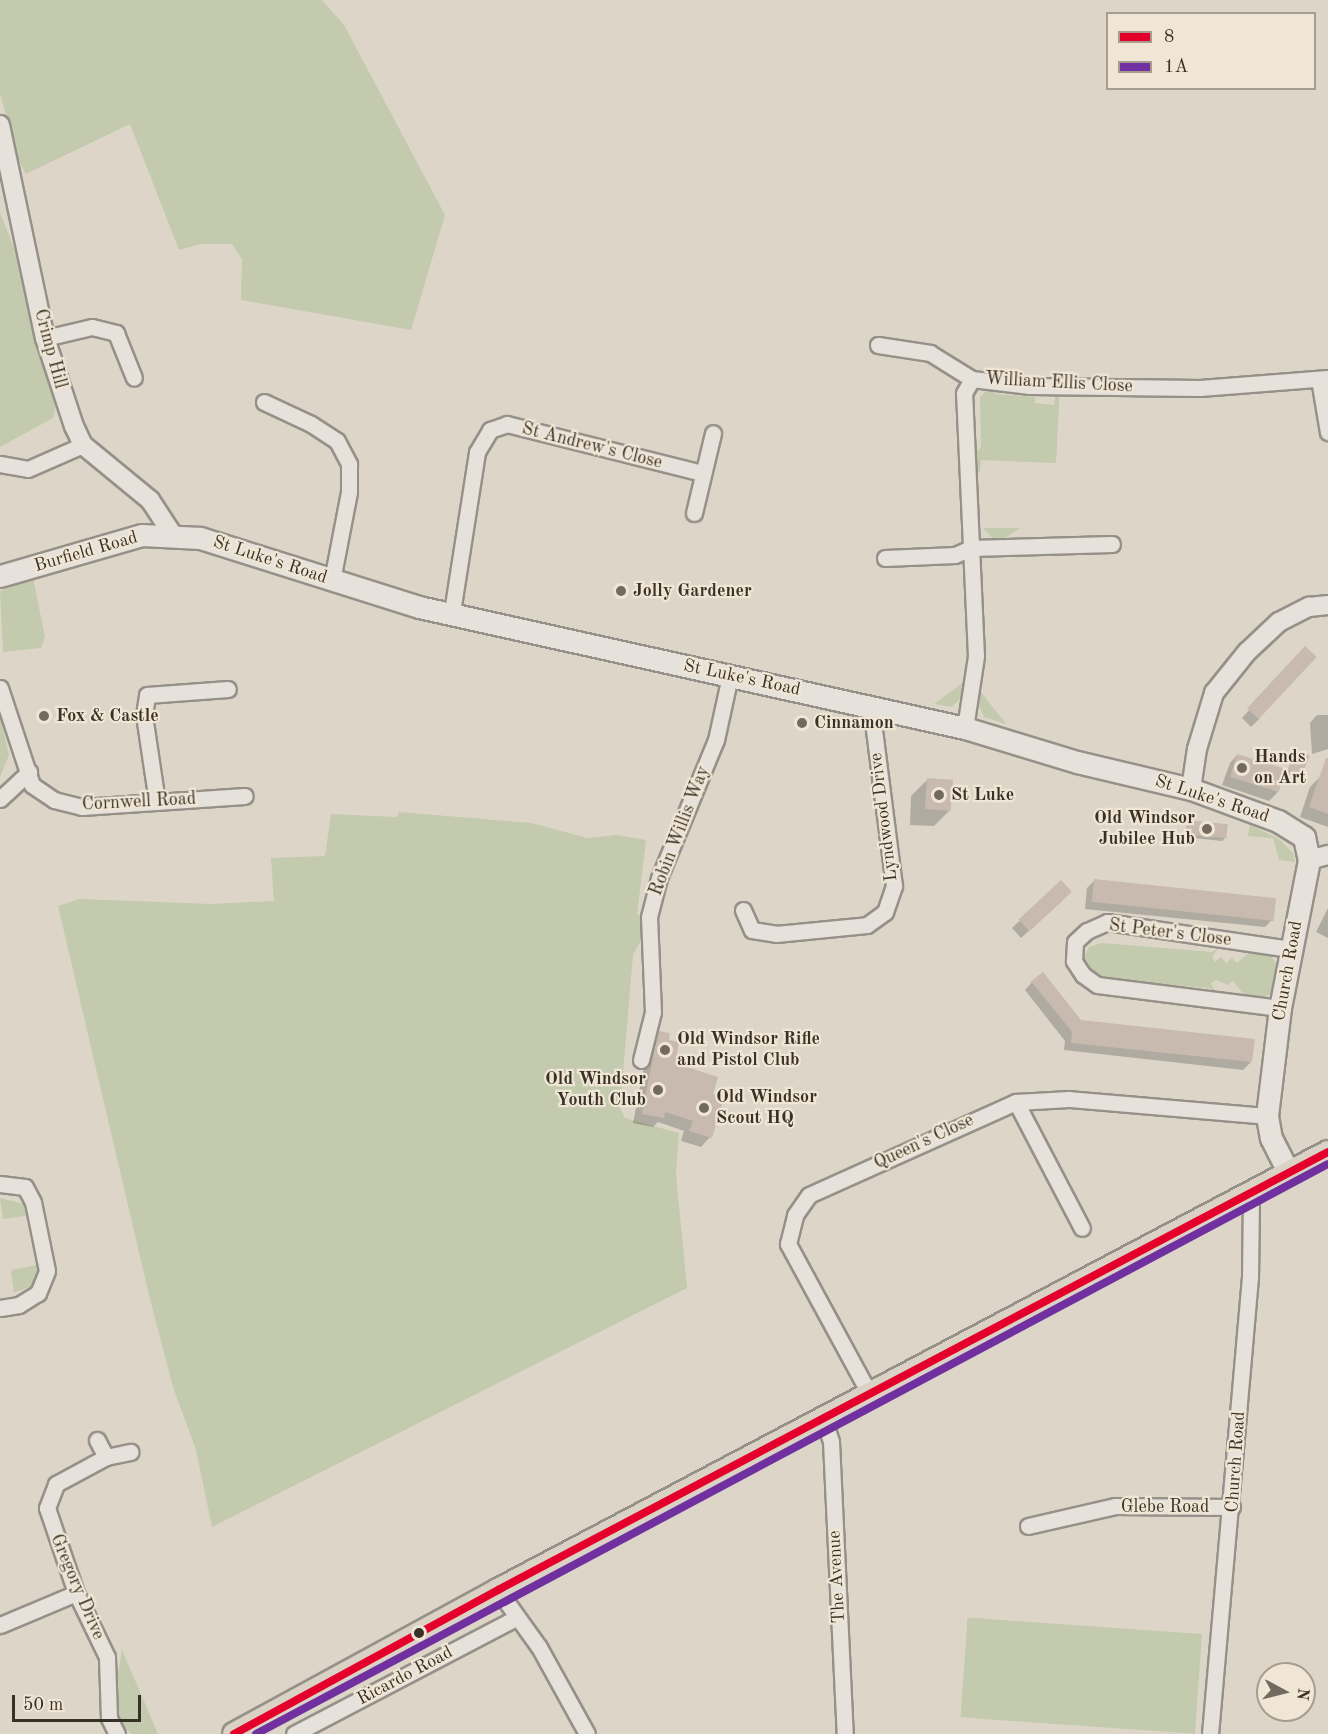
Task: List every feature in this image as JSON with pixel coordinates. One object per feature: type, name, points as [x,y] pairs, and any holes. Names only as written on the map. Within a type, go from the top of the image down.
[{"type":"main road","name":"Burfield Road","points":[[0,576],[142,535],[173,535]]},
{"type":"main road","name":"St Luke's Road","points":[[173,535],[200,538],[332,580],[452,612],[965,728],[1077,762],[1191,789],[1278,821],[1304,837]]},
{"type":"main road","name":"Church Road","points":[[1288,1172],[1271,1138],[1266,1116],[1290,949],[1318,857],[1304,837]]},
{"type":"main road","points":[[234,1734],[498,1590],[1328,1152]]},
{"type":"street","name":"Crimp Hill","points":[[0,125],[45,338],[57,381],[83,445],[150,500],[173,535]]},
{"type":"street","points":[[45,338],[92,327],[116,333],[134,378]]},
{"type":"street","points":[[878,345],[930,353],[972,379]]},
{"type":"street","name":"William Ellis Close","points":[[965,728],[976,656],[964,393],[972,379],[1030,386],[1200,388],[1324,379]]},
{"type":"street","points":[[1324,379],[1328,432]]},
{"type":"street","points":[[264,402],[311,424],[337,441],[350,464],[349,492],[332,580]]},
{"type":"street","name":"St Andrew's Close","points":[[452,612],[477,452],[490,430],[507,424],[702,473]]},
{"type":"street","points":[[694,513],[713,433]]},
{"type":"street","points":[[0,464],[28,469],[83,445]]},
{"type":"street","points":[[885,558],[955,555],[971,548],[1112,544]]},
{"type":"street","points":[[1191,789],[1197,749],[1214,693],[1247,652],[1279,622],[1309,607],[1328,605]]},
{"type":"street","name":"Robin Willis Way","points":[[641,1060],[653,1012],[649,917],[659,878],[716,740],[730,676]]},
{"type":"street","name":"Cornwell Road","points":[[0,688],[32,785],[54,800],[82,807],[245,796]]},
{"type":"street","points":[[157,802],[144,715],[147,695],[228,689]]},
{"type":"street","name":"Lyndwood Drive","points":[[743,910],[752,930],[776,934],[867,925],[885,912],[894,886],[871,706]]},
{"type":"street","points":[[0,799],[29,772]]},
{"type":"street","name":"St Peter's Close","points":[[1280,1008],[1097,986],[1083,975],[1074,961],[1075,942],[1087,931],[1107,922],[1290,949]]},
{"type":"street","name":"Queen's Close","points":[[869,1393],[788,1244],[795,1215],[810,1195],[1016,1102],[1069,1099],[1266,1116]]},
{"type":"street","points":[[1016,1102],[1082,1228]]},
{"type":"street","points":[[0,1184],[25,1187],[33,1203],[47,1271],[38,1293],[19,1305],[0,1308]]},
{"type":"street","name":"Church Road","points":[[1210,1734],[1232,1507],[1253,1219],[1251,1191]]},
{"type":"street","name":"The Avenue","points":[[824,1420],[831,1442],[845,1734]]},
{"type":"street","points":[[97,1440],[106,1457]]},
{"type":"street","name":"Gregory Drive","points":[[117,1734],[109,1718],[107,1657],[76,1593],[47,1508],[56,1484],[106,1457],[130,1452]]},
{"type":"street","name":"Glebe Road","points":[[1028,1526],[1114,1506],[1232,1507]]},
{"type":"street","points":[[498,1590],[538,1647],[586,1734]]},
{"type":"street","points":[[0,1625],[76,1593]]},
{"type":"street","name":"Ricardo Road","points":[[294,1734],[516,1618]]},
{"type":"green space","points":[[0,0],[322,0],[344,25],[445,215],[411,330],[241,300],[242,259],[232,244],[201,244],[179,250],[130,124],[26,174],[17,158],[0,93]]},
{"type":"green space","points":[[0,213],[13,245],[56,404],[53,418],[0,447]]},
{"type":"green space","points":[[1057,384],[1060,384],[1056,463],[981,460],[980,472],[974,471],[976,452],[981,447],[980,397],[992,385],[997,386],[996,394],[1035,397],[1035,403],[1054,405]]},
{"type":"green space","points":[[983,528],[1020,528],[1002,540],[993,539]]},
{"type":"green space","points":[[33,578],[45,637],[41,648],[3,652],[0,591]]},
{"type":"green space","points":[[964,682],[962,696],[952,707],[934,704]]},
{"type":"green space","points":[[981,692],[1006,724],[984,717],[979,705]]},
{"type":"green space","points":[[0,715],[9,755],[0,777]]},
{"type":"green space","points":[[399,812],[531,823],[588,838],[616,835],[646,840],[637,915],[649,916],[647,929],[633,955],[620,1108],[625,1118],[679,1133],[676,1174],[687,1288],[212,1527],[196,1450],[173,1387],[149,1295],[58,906],[80,899],[211,904],[274,901],[271,858],[325,856],[331,814],[397,817]]},
{"type":"green space","points":[[1250,825],[1279,839],[1293,853],[1295,862],[1279,860],[1273,838],[1248,836]]},
{"type":"green space","points":[[1102,943],[1212,952],[1218,948],[1212,957],[1215,962],[1221,957],[1226,963],[1232,958],[1237,963],[1251,951],[1270,954],[1278,967],[1273,992],[1265,997],[1246,997],[1233,981],[1228,985],[1216,980],[1211,983],[1216,994],[1210,988],[1100,979],[1084,966],[1083,960],[1089,947]]},
{"type":"green space","points":[[0,1198],[24,1204],[32,1215],[3,1219]]},
{"type":"green space","points":[[40,1251],[44,1254],[43,1271],[36,1284],[14,1293],[11,1270],[42,1264]]},
{"type":"green space","points":[[968,1618],[1202,1634],[1195,1734],[961,1717]]},
{"type":"green space","points":[[122,1650],[158,1734],[131,1734],[117,1717],[114,1699]]},
{"type":"building","points":[[1305,646],[1317,657],[1259,719],[1247,708]]},
{"type":"building","points":[[1296,750],[1310,756],[1301,776],[1287,770]]},
{"type":"building","points":[[1237,754],[1286,769],[1279,792],[1230,777]]},
{"type":"building","points":[[1326,758],[1328,758],[1328,814],[1309,807]]},
{"type":"building","name":"St Luke","points":[[927,778],[953,780],[951,811],[925,809]]},
{"type":"building","name":"Old Windsor Jubilee Hub","points":[[1187,820],[1228,824],[1226,838],[1186,834]]},
{"type":"building","points":[[1094,879],[1276,898],[1274,921],[1092,902]]},
{"type":"building","points":[[1061,880],[1072,892],[1029,931],[1019,920]]},
{"type":"building","points":[[1043,972],[1081,1020],[1255,1039],[1252,1062],[1071,1043],[1072,1032],[1031,981]]},
{"type":"building","points":[[658,1031],[670,1033],[669,1040],[679,1042],[675,1063],[718,1077],[713,1094],[724,1098],[712,1138],[689,1131],[693,1121],[665,1112],[664,1118],[642,1114]]},
{"type":"transit line","name":"8","points":[[234,1734],[498,1590],[1328,1152]]},
{"type":"transit line","name":"1A","points":[[256,1734],[1328,1164]]},
{"type":"place","name":"Jolly Gardener","points":[[621,591]]},
{"type":"place","name":"Fox & Castle","points":[[44,716]]},
{"type":"place","name":"Cinnamon","points":[[802,723]]},
{"type":"place","name":"Hands on Art","points":[[1242,768]]},
{"type":"place","name":"St Luke","points":[[939,795]]},
{"type":"place","name":"Old Windsor Jubilee Hub","points":[[1207,829]]},
{"type":"place","name":"Old Windsor Rifle and Pistol Club","points":[[665,1050]]},
{"type":"place","name":"Old Windsor Youth Club","points":[[658,1090]]},
{"type":"place","name":"Old Windsor Scout HQ","points":[[704,1108]]}]
